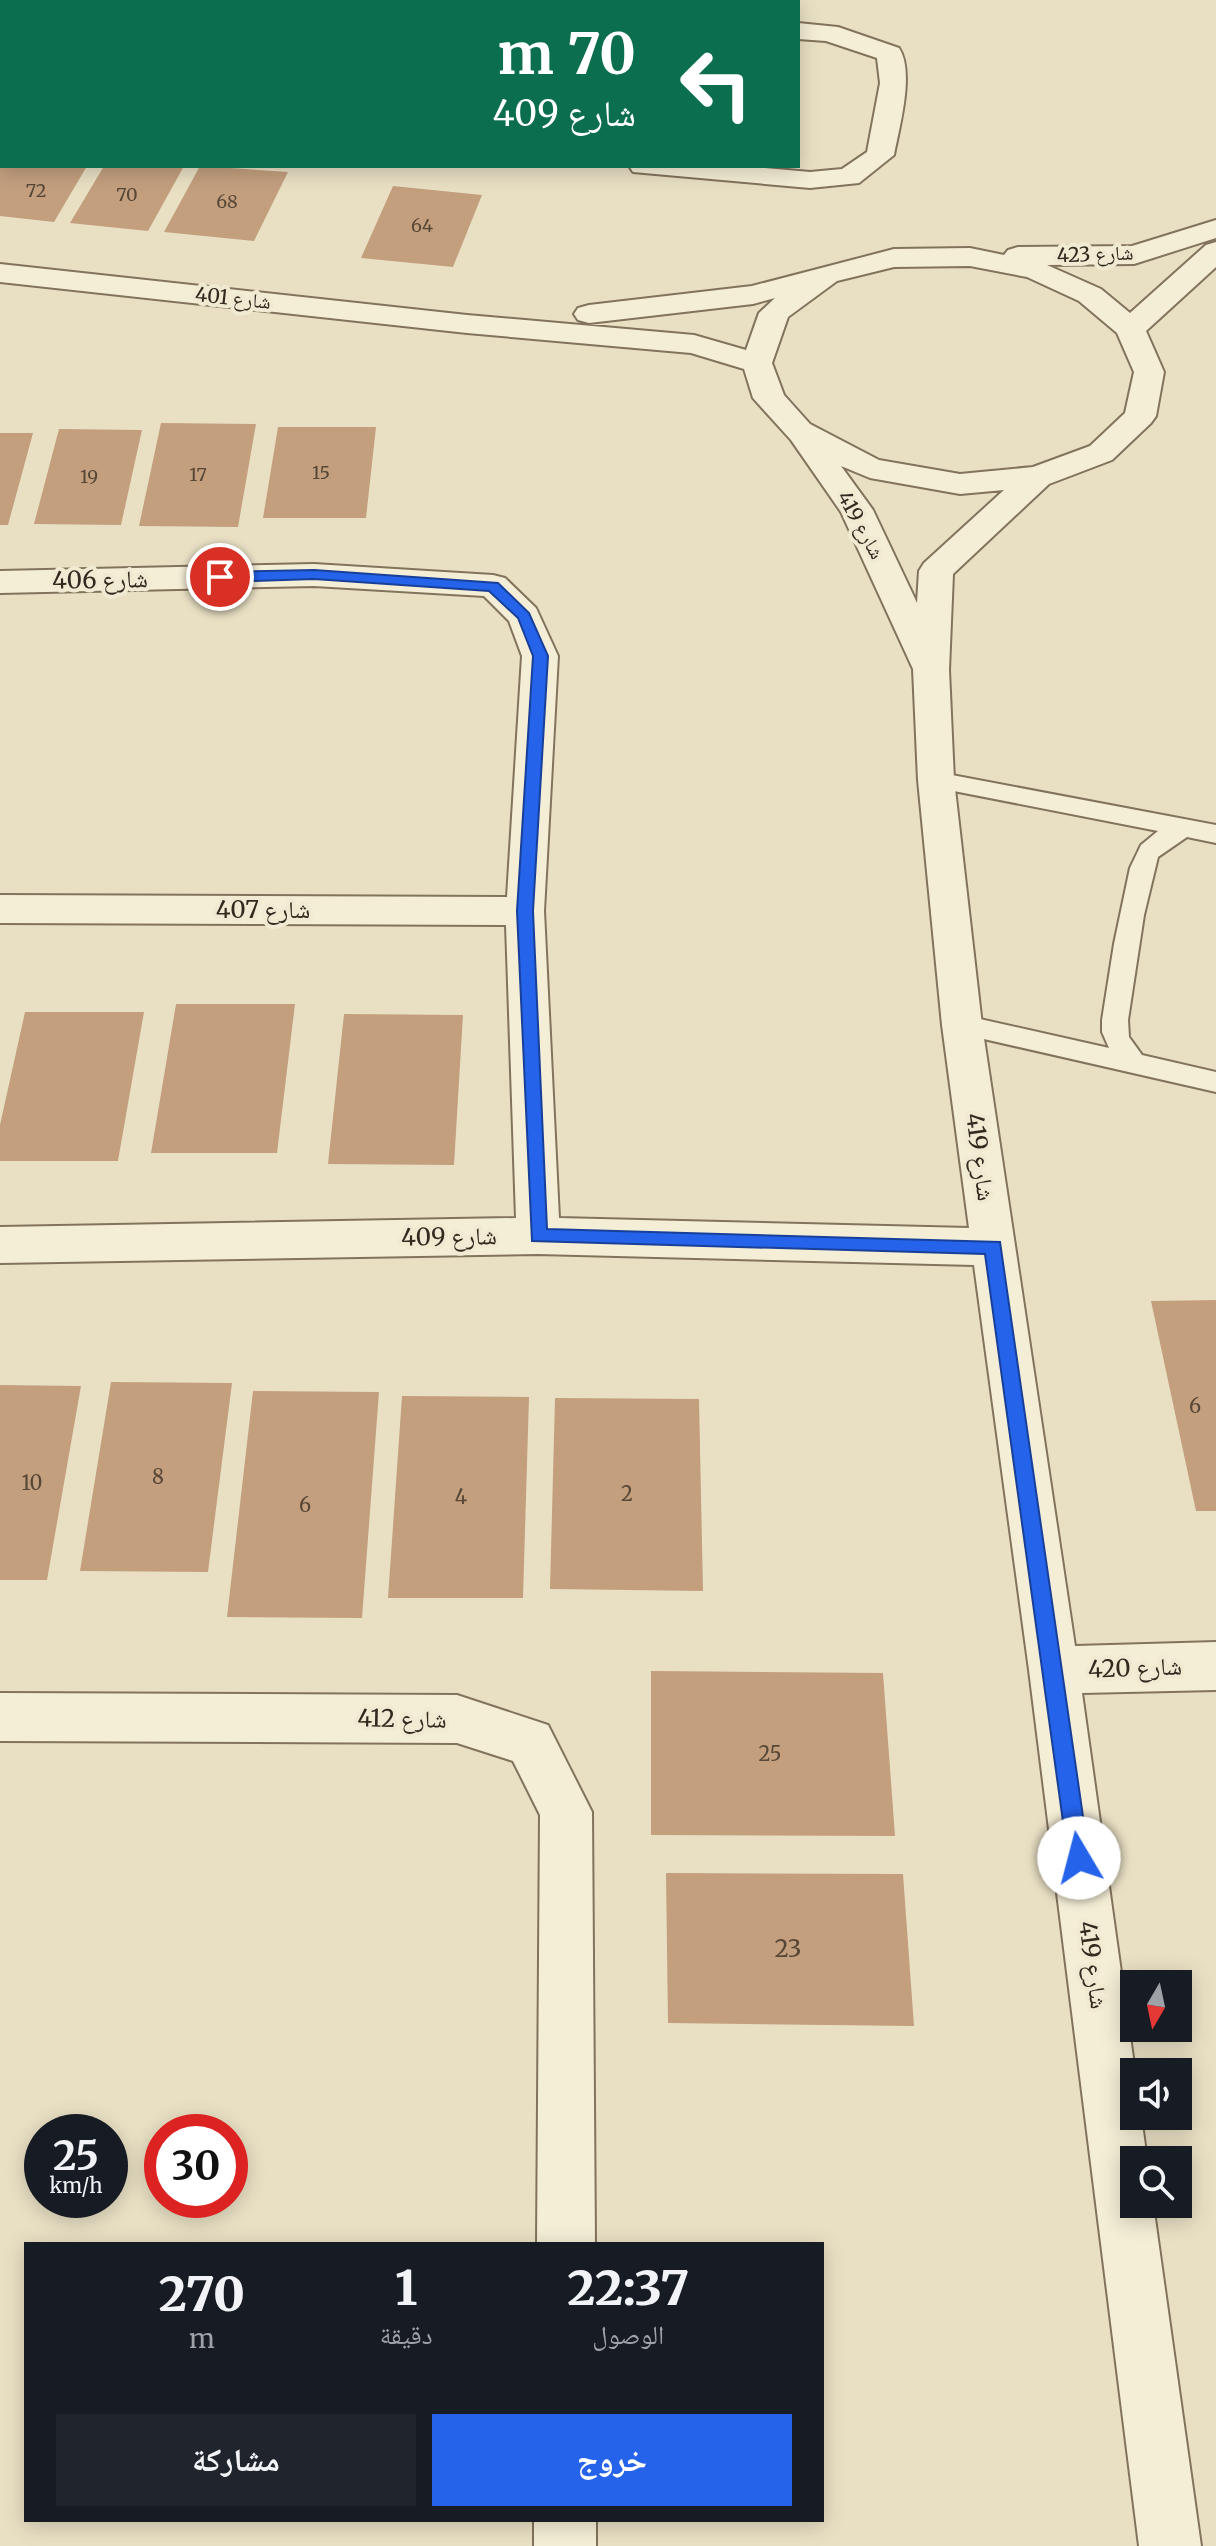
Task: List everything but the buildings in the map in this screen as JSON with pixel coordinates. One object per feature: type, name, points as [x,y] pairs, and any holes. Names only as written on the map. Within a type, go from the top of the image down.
[{"type":"street","points":[[667,168],[810,180],[849,177],[880,155],[893,83],[890,54],[829,33],[800,31]]},
{"type":"street","name":"شارع 423","points":[[970,257],[1134,255],[1216,229]]},
{"type":"street","points":[[1130,329],[1216,251]]},
{"type":"street","points":[[827,275],[774,313],[757,363],[769,398],[799,431],[870,468],[960,484],[1038,477],[1101,453],[1140,416],[1149,372],[1130,329],[1090,295],[1035,270],[970,257]]},
{"type":"street","name":"شارع 401","points":[[467,324],[627,311],[753,295],[894,258],[970,257]]},
{"type":"street","name":"شارع 401","points":[[0,273],[467,324],[694,344],[757,363]]},
{"type":"street","name":"شارع 419","points":[[799,431],[857,510],[931,670]]},
{"type":"street","name":"شارع 419","points":[[1038,477],[936,571],[931,670],[936,780],[962,1025],[1054,1670],[1170,2546]]},
{"type":"street","name":"شارع 406","points":[[0,582],[314,575],[493,586],[524,616],[540,656],[525,911],[538,1236]]},
{"type":"street","name":"شارع 407","points":[[0,909],[525,911]]},
{"type":"street","name":"شارع 409","points":[[0,1245],[538,1236],[993,1247]]},
{"type":"street","name":"شارع 420","points":[[1054,1670],[1216,1666]]},
{"type":"street","name":"شارع 412","points":[[0,1717],[457,1719],[530,1742],[566,1812],[566,2242]]},
{"type":"street","points":[[565,2522],[565,2546]]},
{"type":"lane","points":[[936,780],[1216,834]]},
{"type":"lane","points":[[1134,1064],[1121,1047],[1115,1031],[1115,1005],[1146,857],[1167,836],[1186,828]]},
{"type":"lane","points":[[962,1025],[1216,1082]]},
{"type":"route","points":[[220,577],[314,575],[493,586],[524,616],[540,656],[525,911],[538,1236],[993,1247],[1079,1858]]}]
